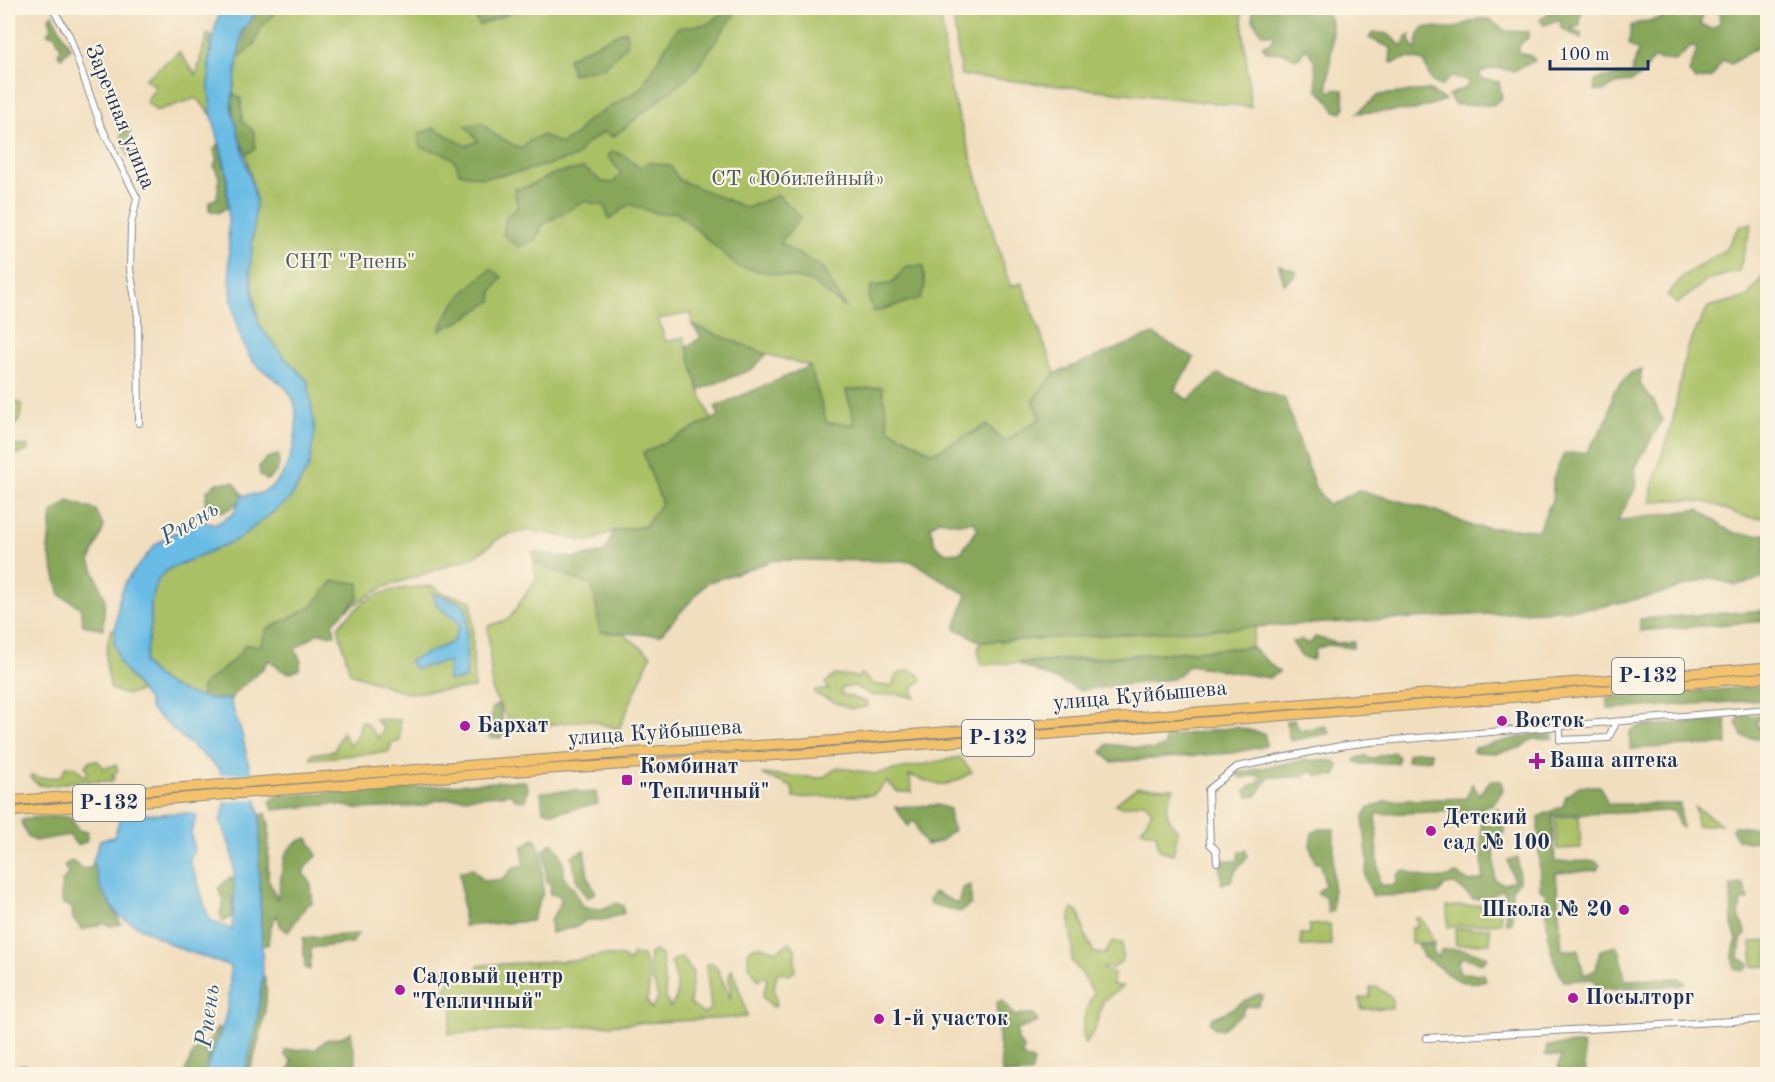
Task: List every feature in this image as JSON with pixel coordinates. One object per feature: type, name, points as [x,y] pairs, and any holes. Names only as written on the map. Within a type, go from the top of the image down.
[{"type":"highway","name":"улица Куйбышева","points":[[264,786],[1767,667]]},
{"type":"highway","name":"улица Куйбышева","points":[[264,786],[814,753],[1767,676]]},
{"type":"highway","name":"Р-132","points":[[8,801],[264,786]]},
{"type":"highway","name":"Р-132","points":[[8,812],[210,790]]},
{"type":"street","name":"Заречная улица","points":[[52,8],[69,35],[100,124],[137,198],[131,225],[130,270],[138,316],[139,423]]},
{"type":"street","points":[[1217,862],[1216,850],[1210,844],[1208,790],[1237,767],[1340,746],[1767,709]]},
{"type":"street","points":[[1560,726],[1560,740],[1608,738],[1616,723]]},
{"type":"street","points":[[1427,1038],[1767,1019]]},
{"type":"green space","points":[[259,8],[279,8],[261,27],[254,45],[238,58],[242,31]]},
{"type":"green space","name":"СТ «Юбилейный»","points":[[279,8],[493,8],[476,19],[480,24],[522,8],[940,8],[949,84],[1006,273],[1011,286],[1022,283],[1055,373],[1033,400],[1040,418],[1004,443],[987,425],[933,453],[889,429],[846,391],[855,424],[827,424],[810,366],[766,354],[692,325],[691,313],[658,319],[666,342],[684,337],[699,389],[711,420],[644,453],[662,503],[645,526],[614,531],[590,542],[530,530],[501,537],[476,556],[382,588],[201,698],[170,685],[155,675],[144,663],[151,624],[151,602],[158,579],[169,569],[238,539],[290,499],[309,466],[308,381],[283,356],[259,325],[250,269],[256,200],[246,154],[255,149],[254,132],[242,121],[241,99],[233,94],[238,58],[254,45],[261,27]]},
{"type":"green space","points":[[493,8],[522,8],[480,25],[476,19]]},
{"type":"green space","points":[[730,8],[739,8],[694,72],[613,137],[604,132],[587,143],[576,157],[524,171],[483,178],[459,173],[451,157],[420,147],[418,134],[434,128],[466,146],[478,141],[466,126],[482,123],[495,135],[521,149],[529,141],[543,135],[561,144],[577,134],[585,122],[641,89],[677,28],[708,24]]},
{"type":"green space","points":[[952,8],[1241,8],[1251,107],[961,75]]},
{"type":"green space","points":[[1252,8],[1325,8],[1329,16],[1332,35],[1328,89],[1330,92],[1334,89],[1343,90],[1345,107],[1341,113],[1335,111],[1327,98],[1317,90],[1315,62],[1306,47],[1300,57],[1294,59],[1285,53],[1267,52],[1262,46],[1273,41],[1274,34],[1262,34],[1253,20]]},
{"type":"green space","points":[[1574,8],[1583,11],[1580,26],[1571,28],[1581,33],[1581,39],[1561,28],[1560,19],[1544,25],[1540,20],[1548,13]]},
{"type":"green space","points":[[1669,8],[1705,8],[1700,24],[1711,29],[1720,24],[1719,12],[1725,8],[1767,8],[1766,58],[1763,48],[1756,48],[1731,64],[1723,60],[1712,77],[1695,80],[1689,72],[1697,50],[1692,46],[1675,61],[1653,59],[1642,75],[1631,82],[1615,84],[1605,91],[1594,90],[1595,81],[1604,77],[1631,74],[1638,51],[1629,45],[1631,26],[1661,18],[1669,12]]},
{"type":"green space","points":[[52,14],[70,48],[61,58],[58,54],[61,48],[55,35],[47,34],[52,28],[49,18]]},
{"type":"green space","points":[[1478,19],[1488,19],[1506,31],[1529,32],[1529,37],[1520,44],[1518,53],[1531,56],[1535,61],[1513,71],[1494,68],[1480,72],[1481,79],[1499,82],[1502,98],[1493,105],[1455,105],[1448,95],[1467,87],[1468,81],[1451,77],[1441,86],[1437,85],[1429,77],[1424,61],[1408,58],[1392,63],[1390,61],[1391,48],[1369,38],[1373,32],[1388,34],[1403,47],[1406,36],[1410,35],[1412,47],[1416,49],[1419,34],[1424,27],[1455,28]]},
{"type":"green space","points":[[626,30],[628,43],[605,67],[572,74],[568,58]]},
{"type":"green space","points":[[207,35],[211,35],[208,64],[213,117],[197,98],[156,111],[146,101],[156,87],[145,79],[179,52],[196,75]]},
{"type":"green space","points":[[1428,90],[1445,100],[1415,110],[1357,113],[1379,95]]},
{"type":"green space","points":[[233,94],[241,99],[242,121],[254,132],[255,149],[246,154],[235,125],[232,110]]},
{"type":"green space","points":[[124,121],[130,129],[130,159],[121,135]]},
{"type":"green space","points":[[219,142],[226,173],[228,207],[218,213],[209,210],[209,202],[217,198],[219,177],[214,166],[217,158],[214,150]]},
{"type":"green space","points":[[612,151],[625,156],[640,168],[648,162],[670,166],[679,180],[747,208],[778,195],[801,217],[780,243],[821,267],[846,308],[810,281],[739,267],[676,212],[659,214],[629,204],[609,220],[605,206],[585,201],[543,224],[537,239],[519,247],[503,235],[506,218],[518,207],[514,189],[527,187],[556,173],[584,168],[603,182],[613,183],[621,173],[608,156]]},
{"type":"green space","points":[[1752,223],[1739,271],[1708,280],[1677,304],[1667,296],[1683,276],[1725,250],[1740,226]]},
{"type":"green space","points":[[1279,265],[1296,271],[1296,275],[1284,284]]},
{"type":"green space","points":[[907,266],[923,266],[925,286],[921,298],[874,312],[869,299],[871,286],[891,284]]},
{"type":"green space","points":[[491,269],[502,277],[492,292],[492,301],[457,323],[440,330],[449,312],[461,296]]},
{"type":"green space","points":[[1767,271],[1767,516],[1751,518],[1716,505],[1694,501],[1651,502],[1652,488],[1673,419],[1686,350],[1708,307],[1747,297]]},
{"type":"green space","points":[[692,325],[766,355],[752,369],[699,390],[687,348],[701,337]]},
{"type":"green space","points":[[1153,334],[1194,358],[1174,391],[1188,400],[1218,374],[1285,399],[1315,487],[1328,505],[1359,490],[1436,511],[1474,527],[1538,530],[1553,498],[1553,478],[1564,454],[1587,452],[1609,416],[1613,392],[1631,373],[1642,369],[1640,384],[1655,404],[1662,420],[1635,468],[1637,486],[1617,521],[1699,509],[1730,531],[1767,534],[1767,578],[1736,585],[1710,578],[1656,595],[1595,608],[981,642],[955,628],[967,595],[911,561],[775,560],[707,583],[660,635],[600,632],[593,586],[534,562],[533,552],[574,558],[605,552],[614,531],[645,526],[662,503],[643,453],[719,416],[715,407],[810,366],[827,423],[855,424],[846,390],[882,387],[889,429],[933,453],[987,425],[1004,442],[1040,418],[1033,400],[1055,373]],"holes":[[[939,520],[962,524],[973,521],[978,529],[961,552],[946,553],[935,544],[930,527]]]},
{"type":"green space","points":[[8,397],[22,405],[19,421],[8,432]]},
{"type":"green space","points":[[8,440],[14,446],[28,446],[27,451],[15,455],[8,446]]},
{"type":"green space","points":[[278,455],[277,470],[267,480],[260,475],[259,467],[267,458]]},
{"type":"green space","points":[[234,482],[243,495],[238,503],[224,512],[205,507],[207,491],[217,483]]},
{"type":"green space","points":[[68,501],[96,510],[104,527],[90,561],[105,598],[103,629],[83,625],[80,607],[60,595],[48,549],[52,513]]},
{"type":"green space","points":[[534,562],[593,586],[600,632],[622,633],[651,655],[619,729],[589,720],[513,729],[492,691],[488,626],[509,619],[536,579]]},
{"type":"green space","points":[[333,581],[359,583],[358,598],[333,623],[335,635],[318,633],[295,649],[301,661],[299,669],[291,673],[283,671],[269,660],[260,672],[239,689],[230,700],[201,698],[203,684],[233,661],[245,645],[260,646],[267,629],[311,607]]},
{"type":"green space","points":[[434,586],[442,593],[472,601],[474,688],[406,693],[350,673],[338,627],[360,605],[380,594],[403,588]]},
{"type":"green space","points":[[1767,610],[1767,621],[1640,631],[1640,619]]},
{"type":"green space","points":[[1256,626],[1251,647],[981,665],[978,650],[981,642]]},
{"type":"green space","points":[[115,628],[116,646],[121,662],[141,691],[126,695],[111,689],[106,653],[111,630]]},
{"type":"green space","points":[[1315,637],[1336,643],[1354,642],[1353,648],[1327,645],[1316,649],[1313,660],[1302,657],[1292,642],[1301,640],[1310,644]]},
{"type":"green space","points":[[1251,647],[1279,672],[1269,678],[1190,665],[1173,679],[1080,690],[1019,664]]},
{"type":"green space","points":[[909,670],[919,674],[922,680],[912,688],[915,698],[897,694],[873,696],[855,686],[841,688],[841,694],[867,702],[867,707],[851,709],[815,694],[815,690],[829,690],[825,683],[835,675],[857,678],[861,674],[875,685],[892,686],[896,675]]},
{"type":"green space","points":[[1767,686],[1767,700],[1608,709],[1606,698]]},
{"type":"green space","points":[[499,704],[506,733],[500,738],[489,738],[492,708]]},
{"type":"green space","points":[[1740,715],[1764,716],[1756,723],[1763,732],[1767,732],[1767,740],[1743,737],[1736,724]]},
{"type":"green space","points":[[374,719],[400,720],[400,741],[391,744],[389,752],[310,759],[312,754],[334,751],[342,732],[350,745],[358,735],[361,721],[366,723],[378,738],[384,728]]},
{"type":"green space","points":[[1294,719],[1300,731],[1325,726],[1330,733],[1290,741],[1286,721]]},
{"type":"green space","points":[[1726,720],[1727,744],[1630,749],[1630,731],[1641,726]]},
{"type":"green space","points":[[1236,727],[1265,734],[1266,746],[1232,753],[1111,762],[1102,752],[1108,744],[1152,750],[1165,746],[1165,737]]},
{"type":"green space","points":[[1546,731],[1552,733],[1554,738],[1532,739],[1520,748],[1496,753],[1473,752],[1474,748]]},
{"type":"green space","points":[[1415,751],[1431,752],[1431,759],[1407,761],[1408,754]]},
{"type":"green space","points":[[1393,752],[1399,757],[1397,763],[1361,764],[1355,761],[1357,758],[1366,756],[1370,759]]},
{"type":"green space","points":[[960,757],[972,772],[947,784],[935,784],[909,775],[912,792],[898,792],[887,782],[873,795],[794,798],[792,787],[761,774],[822,778],[838,767],[874,774]]},
{"type":"green space","points":[[1305,760],[1334,761],[1338,765],[1336,776],[1319,776],[1310,771],[1303,777],[1269,777],[1256,796],[1248,797],[1245,790],[1259,782],[1261,775],[1240,778],[1237,773]]},
{"type":"green space","points":[[90,761],[98,761],[104,768],[116,765],[118,771],[111,775],[115,777],[112,781],[78,781],[47,786],[40,785],[30,777],[32,775],[40,778],[60,777],[67,766],[75,767],[85,777],[88,772],[85,766]]},
{"type":"green space","points":[[1491,780],[1501,781],[1503,790],[1492,805],[1489,804],[1480,810],[1376,814],[1379,885],[1395,885],[1398,874],[1404,870],[1430,878],[1444,878],[1456,874],[1470,882],[1483,879],[1481,824],[1498,808],[1505,832],[1494,841],[1495,880],[1504,884],[1514,881],[1508,860],[1518,858],[1519,882],[1512,889],[1512,922],[1506,923],[1505,892],[1501,890],[1490,898],[1473,899],[1455,884],[1445,885],[1438,894],[1373,896],[1365,876],[1368,863],[1363,818],[1368,809],[1386,801],[1466,798],[1472,784],[1479,794]]},
{"type":"green space","points":[[525,781],[528,787],[525,801],[516,800],[511,794],[437,800],[423,806],[360,809],[334,804],[273,810],[270,801],[278,796]]},
{"type":"green space","points":[[1579,786],[1600,786],[1608,804],[1680,804],[1682,828],[1679,826],[1674,811],[1552,815],[1555,862],[1595,861],[1600,865],[1597,870],[1556,873],[1562,950],[1578,950],[1584,975],[1596,970],[1600,950],[1616,946],[1620,950],[1625,980],[1679,978],[1685,983],[1678,986],[1596,989],[1594,979],[1564,981],[1558,970],[1547,929],[1546,894],[1540,889],[1538,817],[1563,806],[1566,796]]},
{"type":"green space","points":[[1137,787],[1174,788],[1167,806],[1170,820],[1178,831],[1173,854],[1159,850],[1156,834],[1141,830],[1152,811],[1144,802],[1122,807],[1115,804]]},
{"type":"green space","points":[[577,790],[581,793],[596,792],[598,804],[553,813],[543,810],[541,792]]},
{"type":"green space","points":[[937,805],[950,809],[950,821],[954,830],[939,842],[926,845],[915,822],[911,822],[908,826],[895,807]]},
{"type":"green space","points":[[1695,807],[1721,824],[1697,826]]},
{"type":"green space","points":[[266,813],[269,825],[268,879],[277,898],[283,861],[291,847],[308,838],[317,856],[306,866],[303,874],[310,883],[312,903],[307,905],[288,932],[281,927],[277,915],[270,928],[268,945],[262,945],[259,871],[260,816]]},
{"type":"green space","points":[[70,816],[78,830],[88,832],[86,842],[77,845],[69,835],[35,841],[28,837],[21,822],[26,818]]},
{"type":"green space","points":[[1579,816],[1581,848],[1557,849],[1555,817]]},
{"type":"green space","points":[[1734,826],[1762,829],[1764,831],[1761,840],[1749,842],[1737,839],[1732,830]]},
{"type":"green space","points":[[1320,829],[1334,829],[1333,911],[1328,913],[1326,897],[1317,893],[1325,885],[1321,864],[1315,862],[1310,846],[1312,833]]},
{"type":"green space","points":[[535,838],[542,854],[543,892],[532,921],[464,926],[460,872],[472,868],[484,881],[503,879],[514,867],[524,865],[522,847]]},
{"type":"green space","points":[[552,843],[559,850],[564,878],[574,889],[582,907],[602,909],[616,903],[623,906],[624,913],[604,920],[586,920],[578,926],[551,933],[550,921],[561,902],[560,896],[550,894],[551,885],[547,882],[544,849]]},
{"type":"green space","points":[[584,850],[588,876],[596,892],[587,898],[576,879],[572,856]]},
{"type":"green space","points":[[1245,850],[1248,856],[1236,870],[1231,881],[1222,884],[1220,869],[1223,860],[1237,861],[1240,852]]},
{"type":"green space","points":[[72,861],[86,869],[92,867],[93,861],[102,889],[121,924],[110,926],[104,923],[83,930],[73,919],[72,908],[63,904],[61,896],[62,884],[68,874],[64,865]]},
{"type":"green space","points":[[230,877],[236,885],[232,903],[233,916],[223,922],[220,912],[224,901],[218,889]]},
{"type":"green space","points":[[1743,884],[1749,899],[1741,901],[1739,915],[1746,934],[1741,940],[1739,958],[1750,965],[1744,971],[1735,969],[1733,962],[1733,951],[1737,940],[1732,925],[1731,885]]},
{"type":"green space","points":[[971,885],[971,904],[960,912],[930,904],[929,900],[934,892],[958,904],[962,888]]},
{"type":"green space","points":[[1500,904],[1501,923],[1448,927],[1447,907]]},
{"type":"green space","points":[[1072,909],[1079,912],[1085,934],[1094,953],[1105,954],[1112,941],[1122,943],[1122,961],[1113,968],[1102,968],[1114,973],[1113,985],[1123,986],[1103,1001],[1094,1032],[1085,1044],[1084,1018],[1094,994],[1071,960],[1073,946],[1070,917]]},
{"type":"green space","points":[[1416,918],[1420,918],[1427,927],[1434,943],[1411,943],[1411,928],[1417,928]]},
{"type":"green space","points":[[1330,924],[1331,945],[1301,946],[1301,934],[1309,934],[1309,925]]},
{"type":"green space","points":[[1490,928],[1490,943],[1456,945],[1455,929]]},
{"type":"green space","points":[[358,934],[352,943],[311,948],[310,970],[305,968],[303,938]]},
{"type":"green space","points":[[1767,941],[1767,966],[1753,967],[1751,942]]},
{"type":"green space","points":[[790,942],[795,949],[795,971],[789,975],[780,972],[777,974],[774,988],[777,1005],[773,1007],[763,997],[767,979],[764,976],[758,980],[749,965],[748,952],[753,947],[761,946],[777,951]]},
{"type":"green space","points":[[1418,944],[1434,945],[1433,952],[1439,957],[1441,950],[1454,949],[1470,951],[1487,957],[1483,963],[1463,957],[1457,963],[1460,973],[1484,974],[1486,980],[1465,982],[1457,980],[1423,957]]},
{"type":"green space","points":[[655,951],[662,956],[666,999],[670,1007],[677,991],[671,961],[682,957],[693,973],[690,1004],[704,1014],[711,1008],[706,964],[712,963],[717,968],[731,1000],[729,976],[732,969],[747,1017],[448,1034],[453,1009],[445,989],[451,980],[443,974],[442,968],[468,970],[473,980],[477,981],[480,976],[477,967],[482,965],[578,960],[601,955],[623,957],[629,962],[633,954],[643,955],[650,981],[647,1001],[652,1009],[658,998],[649,966],[650,954]]},
{"type":"green space","points":[[263,974],[266,993],[263,1019],[251,1067],[245,1069],[257,1021]]},
{"type":"green space","points":[[1377,987],[1392,998],[1392,1008],[1361,1009],[1360,998],[1370,997],[1370,988]]},
{"type":"green space","points":[[1259,994],[1263,996],[1258,1005],[1244,1007],[1242,1014],[1222,1029],[1215,1028],[1210,1023],[1212,1018]]},
{"type":"green space","points":[[1002,1000],[1015,1016],[1034,1015],[1038,1022],[1017,1030],[1018,1041],[1024,1048],[1022,1056],[1034,1062],[1031,1074],[1002,1074],[996,1003]]},
{"type":"green space","points":[[218,1027],[222,1029],[208,1060],[205,1074],[184,1074],[194,1051],[207,1044]]},
{"type":"green space","points":[[351,1032],[356,1063],[347,1074],[288,1074],[292,1061],[285,1056],[285,1050],[316,1049],[326,1040]]},
{"type":"green space","points":[[1583,1045],[1586,1074],[1578,1074],[1576,1070],[1563,1072],[1558,1067],[1561,1057],[1545,1055],[1547,1046]]},
{"type":"green space","points":[[24,1064],[31,1070],[42,1071],[43,1074],[13,1074],[14,1068]]},
{"type":"water","name":"Рпень","points":[[221,8],[259,8],[242,31],[231,107],[256,200],[250,269],[254,304],[259,325],[283,356],[308,381],[315,431],[309,466],[290,499],[238,539],[169,569],[158,579],[151,602],[151,624],[144,663],[161,680],[182,692],[218,700],[230,700],[242,734],[260,816],[259,871],[263,974],[257,1021],[245,1074],[205,1074],[226,1014],[230,966],[176,947],[119,916],[101,889],[93,861],[100,840],[114,837],[121,815],[189,813],[197,816],[191,832],[194,850],[189,861],[196,875],[210,920],[232,930],[234,872],[231,849],[220,821],[225,806],[220,770],[151,710],[147,699],[119,662],[114,640],[119,600],[125,582],[155,545],[196,518],[215,525],[233,514],[243,495],[259,494],[270,488],[284,470],[293,447],[296,414],[292,397],[282,384],[253,361],[246,351],[235,318],[230,278],[227,177],[211,110],[209,84],[211,46]]},
{"type":"water","points":[[432,592],[465,605],[467,614],[466,679],[448,681],[449,661],[415,669],[409,661],[453,642],[460,624],[438,606]]},
{"type":"pier","points":[[255,773],[260,799],[221,802],[217,775]]},
{"type":"place","name":"Восток","points":[[1502,721]]},
{"type":"place","name":"Бархат","points":[[465,726]]},
{"type":"place","name":"Ваша аптека","points":[[1537,761]]},
{"type":"place","name":"Комбинат \"Тепличный\"","points":[[627,780]]},
{"type":"place","name":"Детский сад № 100","points":[[1431,831]]},
{"type":"place","name":"Школа № 20","points":[[1624,910]]},
{"type":"place","name":"Садовый центр \"Тепличный\"","points":[[400,990]]},
{"type":"place","name":"Посылторг","points":[[1573,998]]},
{"type":"place","name":"1-й участок","points":[[879,1019]]},
{"type":"park label","name":"СНТ \"Рпень\"","points":[[350,262]]}]
